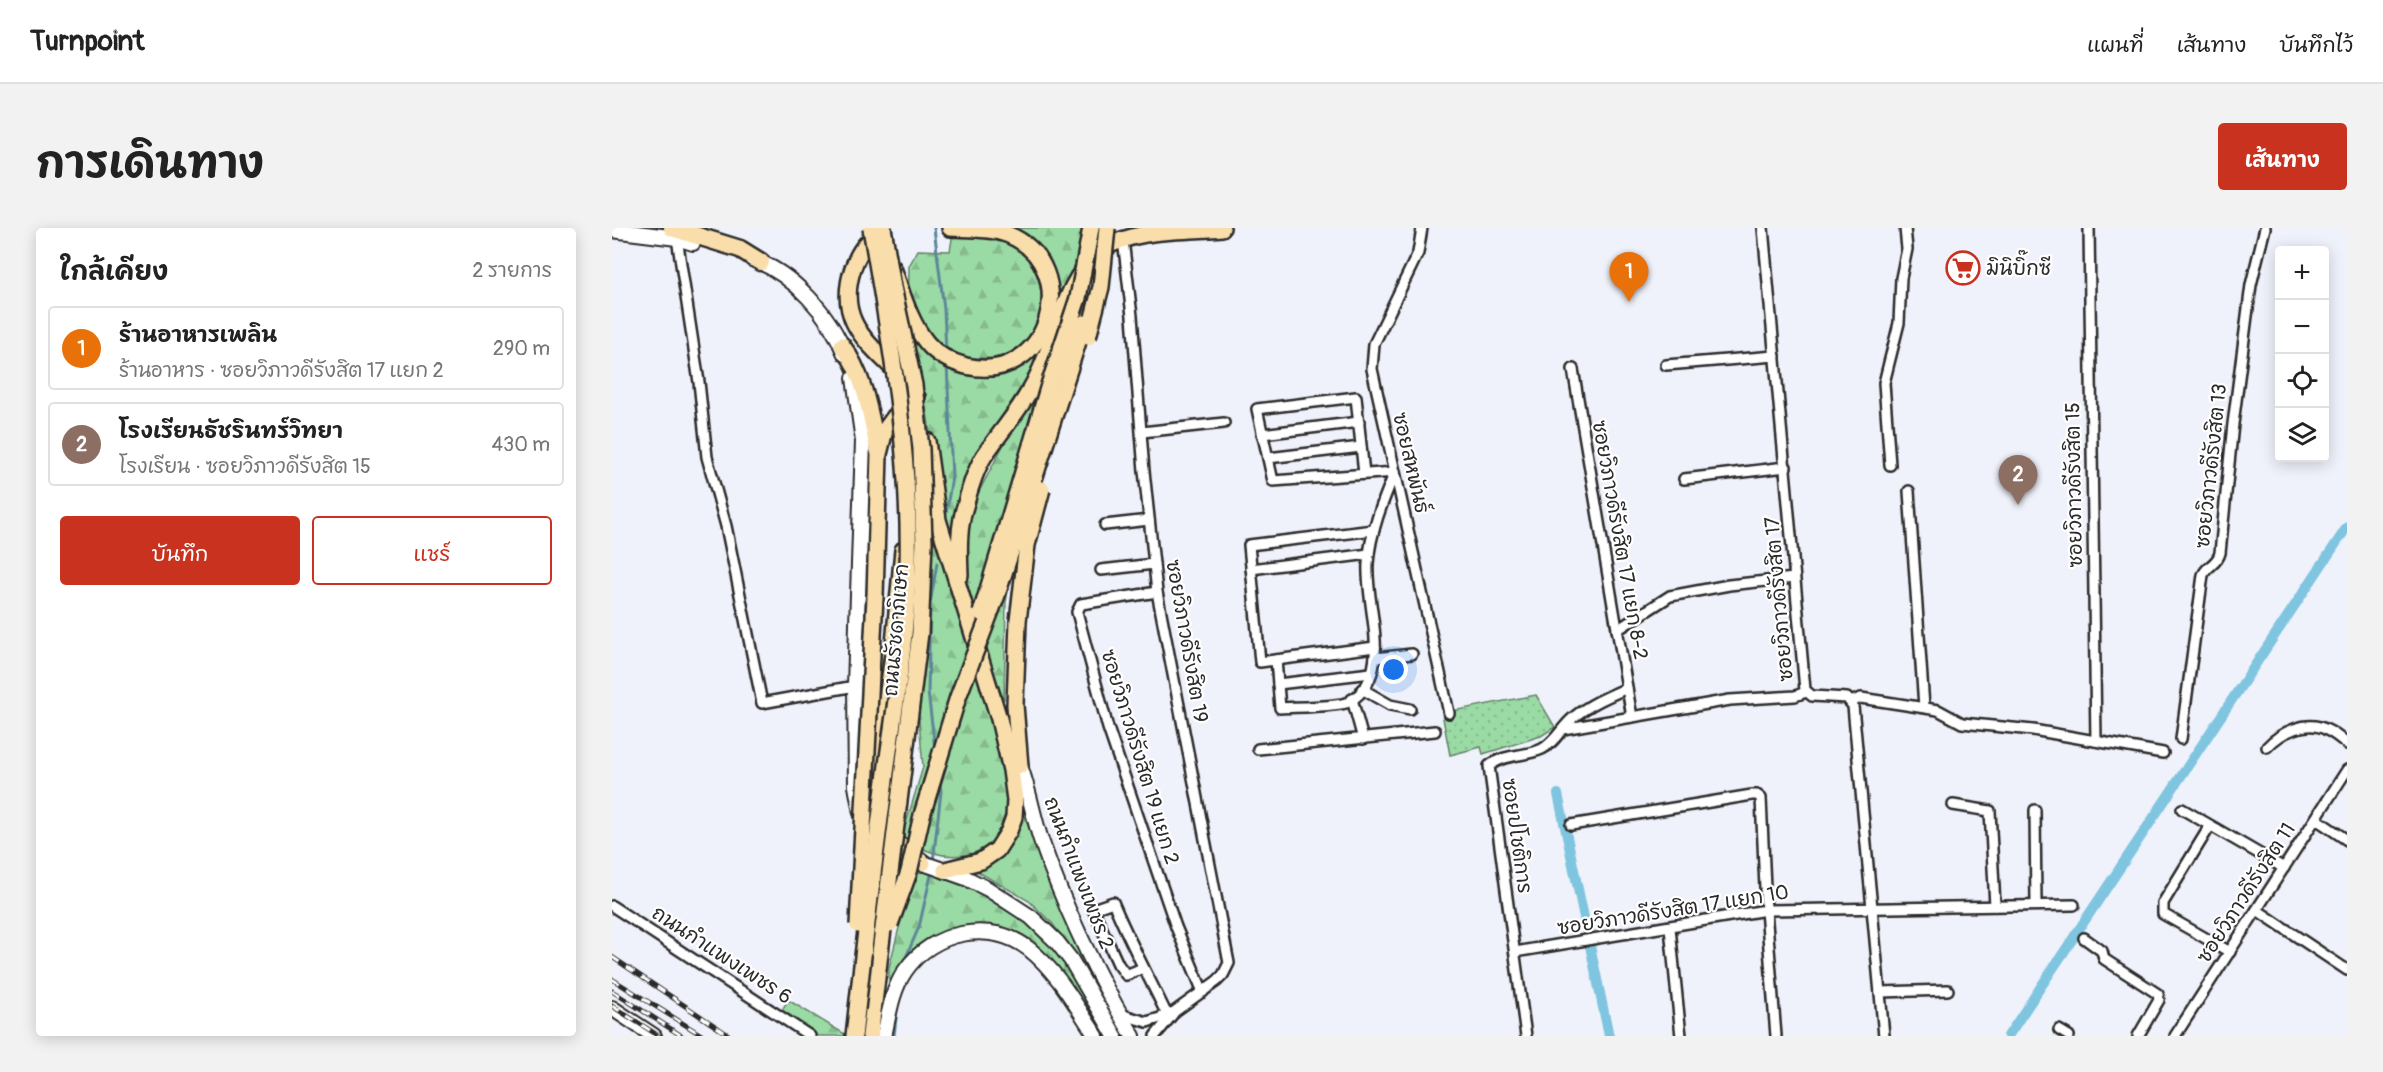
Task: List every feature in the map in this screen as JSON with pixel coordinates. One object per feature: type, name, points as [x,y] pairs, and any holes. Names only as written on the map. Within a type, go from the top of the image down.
[{"type":"highway","points":[[675,233],[740,249],[761,262]]},
{"type":"main road","name":"ถนนรัชดาภิเษก","points":[[854,1036],[906,612],[908,564],[898,392],[871,228]]},
{"type":"main road","name":"ถนนรัชดาภิเษก","points":[[870,1036],[920,633],[924,543],[921,449],[914,385],[885,249],[883,228]]},
{"type":"main road","points":[[889,228],[868,241],[858,257],[850,276],[851,317],[862,338],[904,380],[917,397],[924,419],[938,520],[999,719],[1011,770],[1015,800],[1014,816],[1009,831],[997,850],[985,859],[945,870]]},
{"type":"main road","points":[[885,249],[917,328],[927,343],[947,360],[970,367],[994,367],[1016,360],[1041,335],[1051,304],[1051,292],[1044,269],[1027,247],[1014,237],[998,231],[950,228]]},
{"type":"main road","points":[[958,697],[964,669],[1023,471],[1078,298],[1091,228]]},
{"type":"main road","points":[[1020,766],[1015,705],[1018,621],[1027,545],[1101,287],[1107,228]]},
{"type":"main road","points":[[962,593],[960,530],[965,504],[983,458],[1008,426],[1038,376],[1078,277],[1093,258],[1110,244],[1137,235],[1157,232],[1222,228]]},
{"type":"main road","points":[[612,230],[675,233]]},
{"type":"main road","points":[[879,953],[909,872],[922,815],[958,697],[997,595],[1084,322],[1104,268],[1117,252],[1157,232]]},
{"type":"main road","name":"ถนนกำแพงเพชร 2","points":[[761,262],[784,275],[826,318],[842,345],[857,390],[864,441],[855,686],[856,786],[863,827],[887,856],[945,870],[988,889],[1030,917],[1057,942],[1083,979],[1115,1036]]},
{"type":"main road","points":[[842,345],[856,365],[863,385],[879,454]]},
{"type":"main road","points":[[857,1009],[859,885],[875,597],[879,454],[885,430],[896,415],[905,414],[914,422],[928,453]]},
{"type":"main road","points":[[906,514],[893,654],[876,780],[877,808],[889,837],[923,863]]},
{"type":"main road","name":"ถนนกำแพงเพชร 2","points":[[999,719],[1020,766],[1054,875],[1081,940],[1133,1036]]},
{"type":"main road","points":[[884,1036],[894,993],[904,973],[926,949],[943,940],[966,933],[979,932],[999,935],[1029,949],[1049,968],[1096,1036]]},
{"type":"main road","points":[[612,1008],[654,1036]]},
{"type":"street","name":"ซอยสหพันธ์","points":[[1422,228],[1418,253],[1379,331],[1372,369],[1449,713]]},
{"type":"street","name":"ซอยวิภาวดีรังสิต 17","points":[[1763,228],[1806,692],[1812,696],[1847,698],[1850,702],[1861,698],[1924,707],[1938,710],[1962,723],[2033,730],[2163,753]]},
{"type":"street","points":[[1890,465],[1884,383],[1899,323],[1901,278],[1907,249],[1905,228]]},
{"type":"street","name":"ซอยวิภาวดีรังสิต 15","points":[[2089,228],[2096,741]]},
{"type":"street","name":"ซอยวิภาวดีรังสิต 13","points":[[2181,739],[2203,576],[2206,569],[2216,563],[2220,553],[2233,424],[2251,285],[2264,231]]},
{"type":"street","points":[[675,233],[699,382],[707,457],[726,526],[762,703],[855,686]]},
{"type":"street","name":"ซอยวิภาวดีรังสิต 19","points":[[1119,1013],[1147,1022],[1171,1014],[1203,993],[1223,975],[1229,963],[1157,592],[1124,248]]},
{"type":"street","points":[[1666,365],[1775,356]]},
{"type":"street","name":"ซอยวิภาวดีรังสิต 17 แยก 8-2","points":[[1573,369],[1632,717]]},
{"type":"street","points":[[1276,660],[1280,708],[1346,704],[1362,689],[1371,674],[1375,658],[1368,578],[1370,554],[1374,530],[1395,472],[1273,481],[1257,409],[1356,397],[1364,474]]},
{"type":"street","points":[[1262,434],[1359,422]]},
{"type":"street","points":[[1142,432],[1224,423]]},
{"type":"street","points":[[1268,458],[1361,447]]},
{"type":"street","points":[[1684,479],[1786,467]]},
{"type":"street","points":[[1909,491],[1924,707]]},
{"type":"street","points":[[1105,525],[1149,519]]},
{"type":"street","points":[[1374,530],[1249,545],[1260,662],[1375,647]]},
{"type":"street","points":[[1251,569],[1370,554]]},
{"type":"street","points":[[1101,570],[1154,564]]},
{"type":"street","points":[[1617,630],[1670,596],[1729,585],[1794,578]]},
{"type":"street","name":"ซอยวิภาวดีรังสิต 19 แยก 2","points":[[1157,592],[1081,604],[1077,612],[1108,729],[1176,927],[1203,993]]},
{"type":"street","points":[[1375,658],[1412,654]]},
{"type":"street","points":[[1278,684],[1371,674]]},
{"type":"street","name":"ซอยปโชติการ","points":[[1526,1036],[1489,766],[1509,756],[1541,750],[1553,741],[1572,718],[1589,706],[1627,688]]},
{"type":"street","points":[[1362,689],[1390,705],[1410,709]]},
{"type":"street","points":[[1563,729],[1730,700],[1795,696],[1806,692]]},
{"type":"street","points":[[1352,699],[1364,739]]},
{"type":"street","points":[[1850,702],[1855,716],[1884,1036]]},
{"type":"street","points":[[2266,747],[2286,732],[2313,727],[2326,729],[2347,744]]},
{"type":"street","points":[[1258,749],[1435,731]]},
{"type":"street","name":"ซอยวิภาวดีรังสิต 11","points":[[2175,1036],[2347,770]]},
{"type":"street","points":[[1571,825],[1757,795],[1762,802],[1766,910],[1776,1036]]},
{"type":"street","points":[[1953,805],[1990,812],[1995,906]]},
{"type":"street","points":[[2182,809],[2284,868]]},
{"type":"street","points":[[2035,810],[2036,905]]},
{"type":"street","points":[[2316,819],[2347,840]]},
{"type":"street","points":[[2210,826],[2163,903],[2163,914],[2230,952]]},
{"type":"street","points":[[1143,968],[1126,975],[1118,964],[1094,909],[1113,902],[1143,968],[1171,1014]]},
{"type":"street","name":"ซอยวิภาวดีรังสิต 17 แยก 10","points":[[1515,952],[1766,910],[2074,905]]},
{"type":"street","name":"ถนนกำแพงเพชร 6","points":[[612,906],[810,1036]]},
{"type":"street","points":[[2257,910],[2347,970]]},
{"type":"street","points":[[1670,927],[1681,1036]]},
{"type":"street","points":[[2084,938],[2102,951],[2104,959],[2158,994],[2159,1000],[2138,1036]]},
{"type":"street","points":[[1880,992],[1948,990]]},
{"type":"street","name":"ซอยวิภาวดีรังสิต 19","points":[[1155,1036],[1171,1014]]},
{"type":"street","points":[[2059,1030],[2069,1036]]},
{"type":"green space","points":[[1014,228],[1086,228],[1083,245],[1049,339],[1023,396],[994,436],[951,546],[939,508],[928,418],[908,324],[909,266],[918,250],[950,251],[953,233],[1005,239],[1014,243],[1025,255],[1033,267],[1041,293],[1039,320],[1033,332],[1025,343],[1008,355],[968,358],[968,375],[996,374],[1020,364],[1035,353],[1046,338],[1058,303],[1054,279],[1034,244]]},
{"type":"green space","points":[[1038,393],[1041,397],[1006,602],[1004,700],[985,653],[965,586],[965,542],[971,507],[1007,438]]},
{"type":"green space","points":[[931,539],[943,552],[983,690],[1009,799],[1003,824],[991,843],[978,851],[960,856],[934,853],[902,837],[923,767],[917,697]]},
{"type":"green space","points":[[1536,695],[1555,727],[1541,736],[1483,754],[1481,747],[1450,755],[1442,713]]},
{"type":"green space","points":[[1021,805],[1032,837],[1087,967],[1084,969],[1052,923],[1029,901],[973,869],[990,863]]},
{"type":"green space","points":[[914,867],[994,900],[1024,918],[1037,929],[1068,965],[1109,1036],[1102,1036],[1064,982],[1000,930],[936,938],[889,992],[889,968]]},
{"type":"green space","points":[[788,1000],[848,1036],[815,1036],[780,1013]]},
{"type":"waterway","points":[[934,228],[944,309],[946,352]]},
{"type":"waterway","points":[[945,519],[952,477],[947,364]]},
{"type":"waterway","points":[[2008,1036],[2347,527]]},
{"type":"waterway","points":[[935,749],[928,692],[930,604],[937,563]]},
{"type":"waterway","points":[[933,862],[941,791],[939,779]]},
{"type":"waterway","points":[[1558,794],[1609,1036]]},
{"type":"waterway","points":[[903,964],[919,927],[931,875]]},
{"type":"waterway","points":[[894,1036],[898,1000]]},
{"type":"railway","points":[[612,957],[730,1036]]},
{"type":"railway","points":[[612,979],[703,1036]]},
{"type":"railway","points":[[612,991],[682,1036]]},
{"type":"railway","points":[[612,1006],[659,1036]]},
{"type":"place","name":"มินิบิ๊กซี","points":[[1963,268]]},
{"type":"place","name":"ร้านอาหารเพลิน","points":[[1629,302]]},
{"type":"place","name":"โรงเรียนธัชรินทร์วิทยา","points":[[2018,505]]}]
